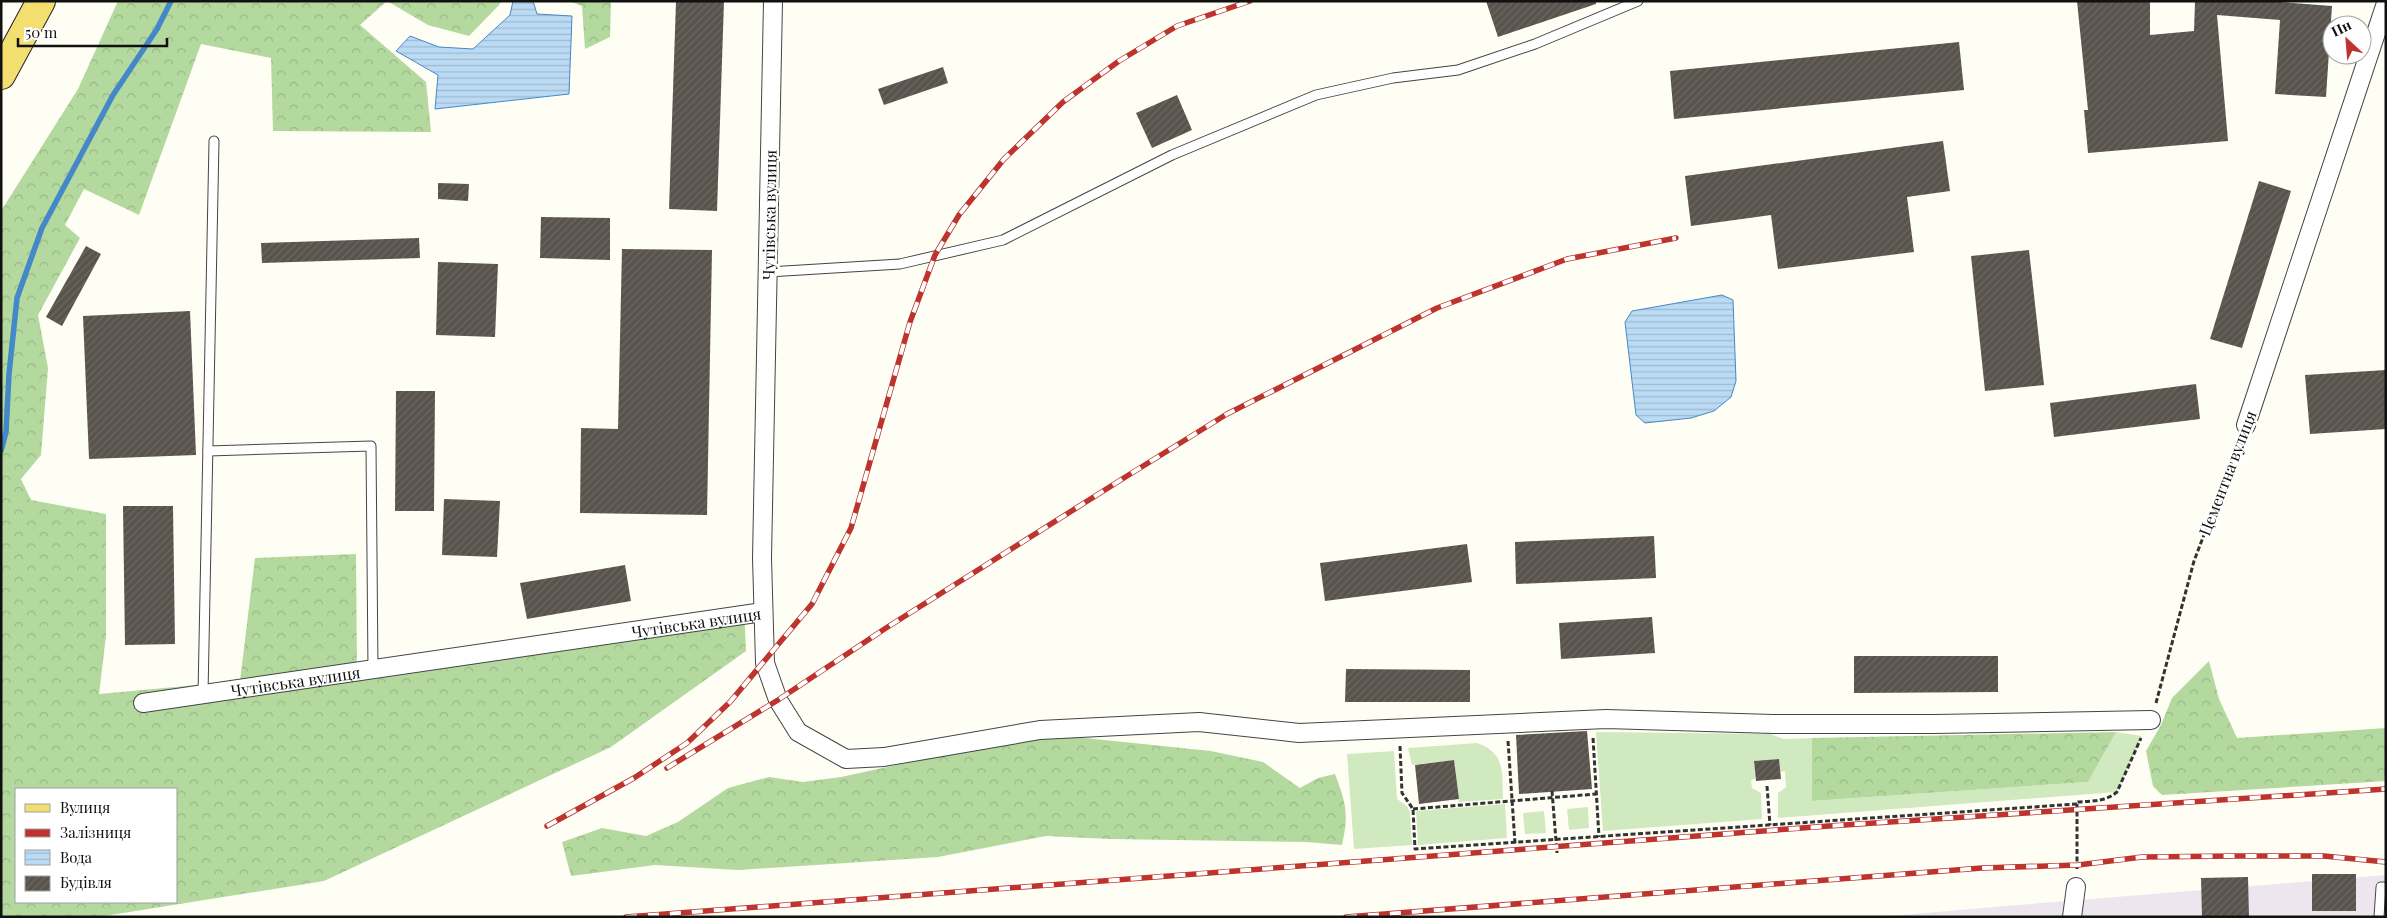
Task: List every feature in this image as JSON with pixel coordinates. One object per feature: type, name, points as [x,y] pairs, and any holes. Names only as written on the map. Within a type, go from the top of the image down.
[{"type":"main road","points":[[1,75],[41,1]]},
{"type":"street","name":"Чутівська вулиця","points":[[143,703],[763,612],[773,1]]},
{"type":"street","name":"Цементна вулиця","points":[[2246,425],[2386,3]]},
{"type":"street","points":[[763,612],[765,663],[785,714],[798,732],[846,759],[884,757],[1040,730],[1199,722],[1299,733],[1592,720],[1868,724],[2151,720]]},
{"type":"street","points":[[2072,917],[2076,887]]},
{"type":"lane","points":[[768,272],[900,264],[1003,240],[1172,155],[1316,95],[1392,78],[1458,70],[1535,44],[1638,1]]},
{"type":"lane","points":[[203,694],[214,142]]},
{"type":"lane","points":[[208,451],[371,446],[373,669]]},
{"type":"lane","points":[[2379,917],[2381,887],[2386,887]]},
{"type":"path","name":"Цементна вулиця","points":[[1413,809],[1414,850],[2077,804],[2077,802],[2098,801],[2110,798],[2117,792],[2151,720],[2194,561],[2246,425]]},
{"type":"path","points":[[1592,720],[1599,837]]},
{"type":"path","points":[[1506,724],[1515,843]]},
{"type":"path","points":[[1400,729],[1402,794],[1413,809],[1596,794]]},
{"type":"path","points":[[1767,786],[1770,825]]},
{"type":"path","points":[[1552,792],[1557,853]]},
{"type":"path","points":[[2076,887],[2077,804]]},
{"type":"shaded area","points":[[2386,875],[2386,917],[1880,917],[2005,906]]},
{"type":"green space","points":[[118,1],[387,1],[360,25],[426,82],[431,132],[273,131],[271,58],[201,44],[139,215],[84,189],[65,225],[80,238],[38,315],[48,368],[41,455],[21,479],[31,500],[106,514],[106,636],[99,694],[240,681],[255,558],[356,554],[357,674],[744,609],[746,651],[611,747],[324,881],[98,917],[1,917],[1,211],[78,89]]},
{"type":"green space","points":[[387,1],[499,1],[500,4],[469,36],[428,25]]},
{"type":"green space","points":[[569,1],[611,1],[610,37],[585,49],[582,6]]},
{"type":"green space","points":[[2209,661],[2219,699],[2237,738],[2386,728],[2386,781],[2162,795],[2153,786],[2146,751],[2161,725],[2172,698]]},
{"type":"green space","points":[[1596,732],[1770,734],[1784,739],[1812,738],[1812,801],[2088,782],[2116,732],[2142,736],[2117,792],[1778,818],[1778,793],[1786,787],[1785,771],[1780,772],[1779,759],[1754,761],[1755,779],[1751,780],[1752,788],[1761,793],[1762,819],[1603,831]]},
{"type":"green space","points":[[2116,732],[2088,782],[1812,801],[1812,738]]},
{"type":"green space","points":[[1065,736],[1211,751],[1263,762],[1300,788],[1318,778],[1335,774],[1342,793],[1346,817],[1342,845],[1306,842],[1110,839],[1046,836],[938,857],[738,870],[655,865],[571,876],[562,842],[602,828],[646,836],[678,822],[728,788],[769,777],[803,782],[841,777],[1026,737]]},
{"type":"green space","points":[[1477,743],[1493,752],[1498,758],[1502,772],[1503,799],[1459,802],[1454,760],[1412,765],[1408,748]]},
{"type":"green space","points":[[1394,751],[1397,799],[1407,806],[1410,812],[1412,845],[1354,849],[1347,754]]},
{"type":"green space","points":[[1505,804],[1507,838],[1418,845],[1416,811]]},
{"type":"green space","points":[[1588,807],[1589,828],[1569,830],[1567,809]]},
{"type":"green space","points":[[1544,811],[1546,833],[1525,834],[1523,813]]},
{"type":"water","points":[[513,1],[533,1],[537,14],[572,16],[569,94],[435,109],[438,75],[396,51],[410,36],[439,47],[473,49],[510,15]]},
{"type":"water","points":[[1722,295],[1733,300],[1736,381],[1731,397],[1714,411],[1691,418],[1645,423],[1636,415],[1625,322],[1632,311]]},
{"type":"building","points":[[676,1],[724,1],[717,211],[669,209]]},
{"type":"building","points":[[1486,1],[1596,1],[1596,4],[1498,37]]},
{"type":"building","points":[[2077,1],[2150,1],[2150,35],[2194,31],[2195,1],[2268,1],[2332,6],[2331,15],[2322,15],[2322,65],[2328,65],[2326,97],[2275,94],[2280,20],[2217,15],[2228,141],[2088,153],[2084,110],[2088,110]]},
{"type":"building","points":[[1959,42],[1964,90],[1674,119],[1670,71]]},
{"type":"building","points":[[943,67],[948,83],[884,105],[878,89]]},
{"type":"building","points":[[1177,95],[1192,130],[1152,148],[1136,113]]},
{"type":"building","points":[[1943,141],[1950,191],[1907,197],[1914,252],[1778,269],[1771,215],[1691,226],[1685,176]]},
{"type":"building","points":[[2259,181],[2291,191],[2242,348],[2210,339]]},
{"type":"building","points":[[438,183],[469,184],[468,201],[438,199]]},
{"type":"building","points":[[541,217],[610,218],[610,260],[540,258]]},
{"type":"building","points":[[419,238],[420,258],[262,263],[261,243]]},
{"type":"building","points":[[86,246],[101,254],[62,326],[46,317]]},
{"type":"building","points":[[622,249],[712,250],[707,515],[580,513],[581,428],[618,429]]},
{"type":"building","points":[[2029,250],[2044,385],[1985,391],[1971,256]]},
{"type":"building","points":[[438,262],[498,264],[495,337],[436,335]]},
{"type":"building","points":[[190,311],[196,455],[89,459],[83,316]]},
{"type":"building","points":[[2386,370],[2386,429],[2310,434],[2305,375]]},
{"type":"building","points":[[2196,384],[2200,419],[2054,437],[2050,403]]},
{"type":"building","points":[[396,391],[435,391],[434,511],[395,511]]},
{"type":"building","points":[[444,499],[500,501],[497,557],[442,555]]},
{"type":"building","points":[[123,506],[173,506],[175,644],[125,645]]},
{"type":"building","points":[[1654,536],[1656,578],[1516,584],[1515,542]]},
{"type":"building","points":[[1467,544],[1472,582],[1325,601],[1320,563]]},
{"type":"building","points":[[625,565],[631,601],[527,619],[520,583]]},
{"type":"building","points":[[1652,617],[1655,653],[1561,659],[1559,623]]},
{"type":"building","points":[[1854,656],[1998,656],[1998,692],[1854,693]]},
{"type":"building","points":[[1346,669],[1470,670],[1470,702],[1345,702]]},
{"type":"building","points":[[1587,731],[1592,789],[1519,794],[1516,735]]},
{"type":"building","points":[[1779,759],[1781,779],[1756,781],[1754,761]]},
{"type":"building","points":[[1454,760],[1459,799],[1419,804],[1415,765]]},
{"type":"building","points":[[2312,874],[2356,874],[2356,911],[2312,911]]},
{"type":"building","points":[[2248,877],[2249,916],[2202,917],[2201,878]]},
{"type":"waterway","points":[[1,451],[6,432],[9,374],[17,298],[42,228],[113,95],[157,29],[171,1]]},
{"type":"railway","points":[[547,826],[634,778],[687,743],[730,702],[812,604],[851,528],[910,322],[935,255],[959,215],[1004,159],[1063,102],[1119,61],[1177,26],[1250,1]]},
{"type":"railway","points":[[667,768],[778,700],[886,628],[1227,414],[1437,308],[1567,259],[1676,238]]},
{"type":"railway","points":[[626,917],[1829,826],[2386,789]]},
{"type":"railway","points":[[1346,917],[1982,868],[2078,865],[2142,857],[2324,856],[2386,862]]}]
